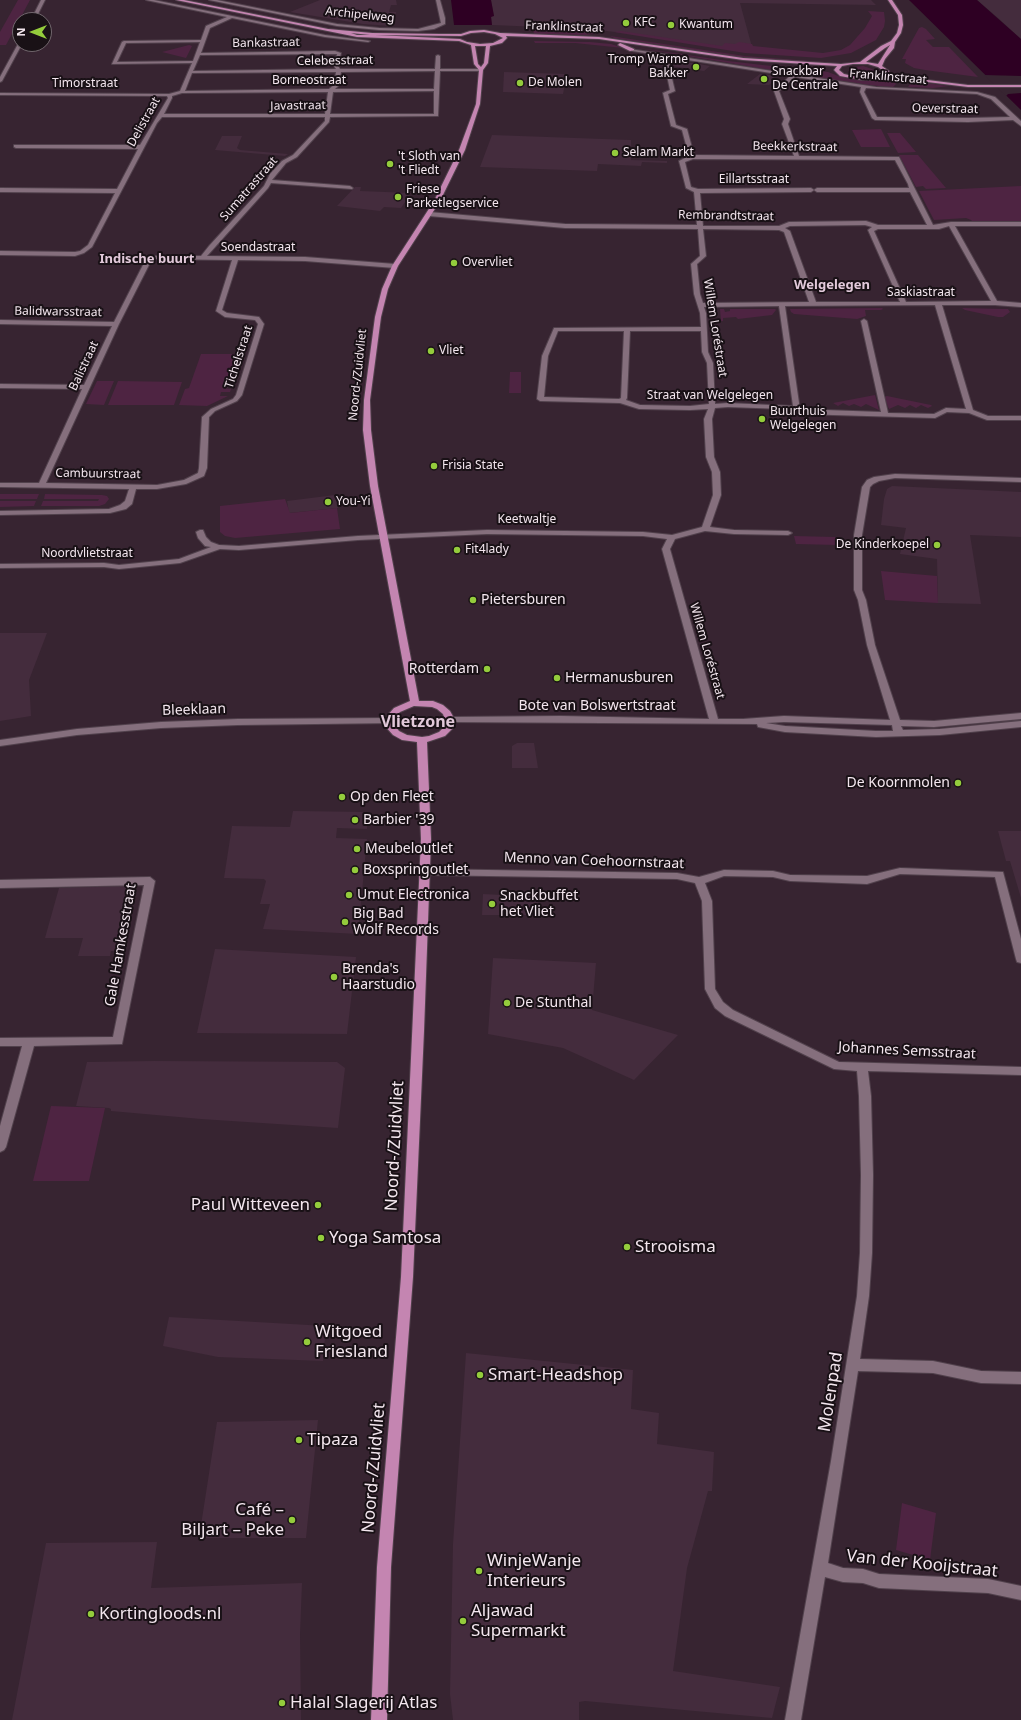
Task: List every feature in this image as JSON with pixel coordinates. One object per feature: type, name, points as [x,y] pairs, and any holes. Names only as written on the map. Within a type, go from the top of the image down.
[{"type":"main road","name":"Archipelweg","points":[[178,0],[328,30],[345,35],[382,38],[460,38]]},
{"type":"main road","points":[[877,78],[887,74],[887,71],[880,66],[883,59],[892,48],[893,42],[899,33],[901,21],[898,10],[890,0]]},
{"type":"main road","points":[[379,28],[393,35]]},
{"type":"main road","name":"Archipelweg","points":[[328,30],[460,38]]},
{"type":"main road","name":"Franklinstraat","points":[[460,38],[470,32],[484,31],[501,34],[599,38],[743,59],[818,65],[861,63],[880,66]]},
{"type":"main road","points":[[599,38],[605,33]]},
{"type":"main road","points":[[501,34],[505,38],[504,40]]},
{"type":"main road","points":[[368,40],[382,38]]},
{"type":"main road","points":[[460,38],[473,45],[476,64],[481,70],[486,63],[488,45]]},
{"type":"main road","name":"Franklinstraat","points":[[473,45],[488,45],[504,40],[564,40],[620,44],[731,60],[821,70]]},
{"type":"main road","points":[[861,63],[883,47],[893,42]]},
{"type":"main road","points":[[620,44],[632,50]]},
{"type":"main road","points":[[838,72],[836,70],[841,65]]},
{"type":"main road","name":"Noord-/Zuidvliet","points":[[415,703],[383,537],[366,415],[379,312],[385,289],[395,266],[429,214],[456,163],[468,135],[478,104],[481,70]]},
{"type":"main road","name":"Franklinstraat","points":[[832,71],[855,78],[897,78],[962,85],[1021,86]]},
{"type":"main road","name":"Franklinstraat","points":[[887,71],[955,80],[992,82],[1021,80]]},
{"type":"main road","points":[[940,89],[962,85]]},
{"type":"main road","points":[[415,703],[433,704],[440,707],[447,713],[450,720],[448,727],[442,734],[422,740],[405,738],[396,733],[390,726],[391,718],[397,710],[415,703]]},
{"type":"main road","name":"Noord-/Zuidvliet","points":[[379,1720],[384,1567],[407,1277],[425,872],[426,807],[422,740]]},
{"type":"street","points":[[37,12],[43,0]]},
{"type":"street","name":"Archipelweg","points":[[148,0],[325,36],[368,40]]},
{"type":"street","name":"Archipelweg","points":[[211,0],[326,23],[418,30],[437,27],[443,24],[438,0]]},
{"type":"street","name":"Delistraat","points":[[0,254],[66,254],[82,252],[90,246],[142,147],[161,116],[170,98],[170,94],[182,92],[208,26],[231,17]]},
{"type":"street","points":[[194,62],[114,63],[124,42],[203,41]]},
{"type":"street","name":"Franklinstraat","points":[[632,50],[864,86],[926,91],[977,92],[994,98],[1015,118]]},
{"type":"street","points":[[0,81],[16,52]]},
{"type":"street","name":"Bankastraat","points":[[198,54],[335,52],[338,53],[336,66],[339,71]]},
{"type":"street","points":[[437,90],[438,56]]},
{"type":"street","points":[[674,57],[667,66],[673,91],[665,93],[674,126],[684,129],[692,157],[682,161],[689,188],[697,191]]},
{"type":"street","name":"Celebesstraat","points":[[190,72],[481,70]]},
{"type":"street","points":[[329,115],[331,90],[336,86],[339,71]]},
{"type":"street","points":[[794,76],[776,91],[788,119],[784,124],[798,157]]},
{"type":"street","name":"Oeverstraat","points":[[864,86],[862,92],[875,118],[968,120],[1015,118]]},
{"type":"street","points":[[926,91],[940,89]]},
{"type":"street","name":"Borneostraat","points":[[182,92],[437,90]]},
{"type":"street","name":"Javastraat","points":[[161,116],[436,114],[437,90]]},
{"type":"street","name":"Timorstraat","points":[[0,94],[170,94]]},
{"type":"street","name":"Sumatrastraat","points":[[204,258],[211,247],[266,188],[269,181],[284,162],[295,156],[327,121],[329,115]]},
{"type":"street","points":[[1015,118],[1021,124]]},
{"type":"street","points":[[16,146],[142,147]]},
{"type":"street","name":"Beekkerkstraat","points":[[692,157],[897,158],[911,184],[912,190]]},
{"type":"street","points":[[269,181],[350,188]]},
{"type":"street","points":[[0,190],[119,191]]},
{"type":"street","points":[[912,190],[931,227]]},
{"type":"street","name":"Eillartsstraat","points":[[697,191],[912,190]]},
{"type":"street","name":"Willem Loréstraat","points":[[697,191],[703,256],[694,264],[697,294],[703,313],[705,352],[710,363],[712,406],[708,419],[710,457],[716,472],[717,494],[705,529]]},
{"type":"street","name":"Rembrandtstraat","points":[[429,214],[565,226],[780,228],[789,224],[866,223],[877,227],[931,227],[951,224],[1021,224]]},
{"type":"street","points":[[951,224],[995,303]]},
{"type":"street","points":[[877,227],[871,230],[904,304]]},
{"type":"street","points":[[780,228],[787,231],[813,304]]},
{"type":"street","name":"Soendastraat","points":[[120,257],[305,259],[395,266]]},
{"type":"street","name":"Balistraat","points":[[41,486],[86,387],[150,257]]},
{"type":"street","name":"Tichelstraat","points":[[195,478],[201,474],[203,468],[206,417],[213,410],[235,400],[239,395],[261,324],[261,321],[257,318],[226,315],[219,311],[236,258]]},
{"type":"street","name":"Saskiastraat","points":[[700,305],[995,303],[1019,305]]},
{"type":"street","points":[[782,304],[796,407],[792,410]]},
{"type":"street","points":[[938,304],[970,411]]},
{"type":"street","points":[[1019,305],[1021,314]]},
{"type":"street","points":[[864,321],[885,415]]},
{"type":"street","name":"Balidwarsstraat","points":[[0,322],[116,324]]},
{"type":"street","name":"Straat van Welgelegen","points":[[627,329],[556,329],[545,356],[540,399],[621,401],[639,407],[690,408],[728,405],[785,407],[799,412],[885,415],[935,416],[946,410],[970,411],[987,418],[1021,418]]},
{"type":"street","points":[[621,401],[624,398],[627,329],[704,329]]},
{"type":"street","points":[[0,386],[86,387]]},
{"type":"street","points":[[898,734],[887,691],[870,640],[862,600],[858,590],[858,535],[866,487],[870,482],[876,479],[895,476],[1021,480]]},
{"type":"street","name":"Cambuurstraat","points":[[0,485],[134,487],[175,485],[195,478]]},
{"type":"street","points":[[0,512],[110,511],[123,508],[129,502],[134,487]]},
{"type":"street","points":[[672,537],[705,529],[734,532],[788,533]]},
{"type":"street","name":"Noordvlietstraat","points":[[200,532],[202,538],[208,544],[219,547],[239,548],[383,537]]},
{"type":"street","name":"Keetwaltje","points":[[383,537],[494,532],[643,534],[672,537]]},
{"type":"street","name":"Willem Loréstraat","points":[[672,537],[666,549],[714,721]]},
{"type":"street","name":"Noordvlietstraat","points":[[0,566],[104,565],[119,567],[180,561],[219,547]]},
{"type":"street","name":"Bote van Bolswertstraat","points":[[450,720],[560,719],[743,722],[784,720],[952,723],[1021,716]]},
{"type":"street","name":"Bleeklaan","points":[[0,743],[77,732],[162,725],[238,722],[391,720]]},
{"type":"street","name":"Bote van Bolswertstraat","points":[[743,722],[785,729],[898,734],[940,732],[1021,724]]},
{"type":"street","name":"Menno van Coehoornstraat","points":[[425,872],[676,876],[691,878],[699,882],[724,873],[773,874],[790,878],[867,880],[900,871],[999,874],[1021,959]]},
{"type":"street","name":"Gale Hamkesstraat","points":[[0,884],[150,881],[118,1041],[29,1042]]},
{"type":"street","name":"Johannes Semsstraat","points":[[699,882],[703,887],[707,901],[710,989],[719,1006],[729,1013],[838,1066],[1021,1071]]},
{"type":"street","points":[[0,1042],[29,1042],[0,1147]]},
{"type":"street","name":"Molenpad","points":[[793,1720],[854,1365],[863,1296],[866,1253],[867,1175],[866,1112],[862,1066]]},
{"type":"street","points":[[854,1365],[933,1367],[981,1377],[1021,1378]]},
{"type":"street","name":"Van der Kooijstraat","points":[[820,1568],[843,1575],[863,1576],[879,1581],[988,1586],[1021,1593]]},
{"type":"shaded area","points":[[18,0],[30,0],[24,12],[12,12],[12,34],[6,45],[0,45],[0,32]]},
{"type":"shaded area","points":[[320,0],[396,0],[397,5],[391,5],[389,12],[396,12],[395,20],[392,26],[363,24],[290,12]]},
{"type":"shaded area","points":[[451,0],[491,0],[494,16],[491,17],[492,25],[454,25]]},
{"type":"shaded area","points":[[491,0],[871,0],[876,5],[740,3],[752,47],[720,47],[642,35],[589,29],[492,25],[491,16],[494,16]]},
{"type":"shaded area","points":[[909,0],[977,0],[1021,39],[1021,89],[1005,75],[1021,93],[1021,110]]},
{"type":"shaded area","points":[[977,0],[1021,0],[1021,39],[998,18]]},
{"type":"shaded area","points":[[868,11],[884,12],[884,27],[876,40],[851,53],[821,58],[745,53],[614,32],[621,31],[722,46],[725,43],[735,44],[739,42],[752,44],[753,46],[823,53],[841,50],[850,45],[865,28],[872,16]]},
{"type":"shaded area","points":[[922,27],[926,29],[935,39],[926,40],[933,47],[949,47],[978,77],[914,68],[905,63],[906,59],[902,59],[919,28]]},
{"type":"shaded area","points":[[533,30],[598,33],[586,35],[534,34]]},
{"type":"shaded area","points":[[610,36],[745,56],[810,61],[809,63],[739,57],[614,38]]},
{"type":"shaded area","points":[[534,41],[590,42],[611,44],[623,48],[575,43],[535,43]]},
{"type":"shaded area","points":[[189,45],[192,46],[186,58],[162,52]]},
{"type":"shaded area","points":[[632,47],[728,61],[806,70],[802,75]]},
{"type":"shaded area","points":[[677,62],[710,66],[704,71],[671,66]]},
{"type":"shaded area","points":[[863,66],[872,69],[875,72],[860,75],[848,71],[849,68]]},
{"type":"shaded area","points":[[818,71],[828,72],[855,80],[900,80],[893,87],[878,86],[820,78],[816,76]]},
{"type":"shaded area","points":[[504,72],[567,74],[563,94],[503,92]]},
{"type":"shaded area","points":[[760,74],[770,75],[776,79],[769,85],[747,84]]},
{"type":"shaded area","points":[[912,81],[949,86],[933,88],[908,87]]},
{"type":"shaded area","points":[[881,129],[890,147],[861,147],[852,130]]},
{"type":"shaded area","points":[[887,133],[900,133],[916,152],[898,153]]},
{"type":"shaded area","points":[[492,135],[631,140],[631,160],[667,161],[667,163],[642,162],[641,166],[598,164],[597,171],[480,167]]},
{"type":"shaded area","points":[[222,136],[242,136],[237,148],[240,150],[288,154],[285,156],[215,150]]},
{"type":"shaded area","points":[[899,155],[918,155],[946,188],[926,189],[923,186],[916,187]]},
{"type":"shaded area","points":[[1021,186],[1021,222],[973,222],[966,218],[934,220],[919,191]]},
{"type":"shaded area","points":[[355,187],[361,187],[360,191],[411,193],[401,208],[384,207],[380,211],[337,206]]},
{"type":"shaded area","points":[[962,308],[1008,309],[1010,312],[1003,317],[998,317],[965,310]]},
{"type":"shaded area","points":[[720,309],[724,309],[725,312],[730,311],[730,309],[776,310],[772,315],[738,319],[736,317],[723,318],[723,321],[721,321]]},
{"type":"shaded area","points":[[790,309],[883,309],[865,310],[866,316],[857,319],[794,314]]},
{"type":"shaded area","points":[[201,354],[238,354],[227,389],[231,389],[230,392],[221,392],[220,396],[228,396],[207,406],[179,405],[185,389],[189,388]]},
{"type":"shaded area","points":[[510,372],[521,372],[521,393],[509,393]]},
{"type":"shaded area","points":[[97,381],[114,381],[104,405],[86,404]]},
{"type":"shaded area","points":[[118,381],[182,382],[174,405],[108,405]]},
{"type":"shaded area","points":[[875,395],[879,410],[866,404],[861,407],[854,404],[849,406],[843,403],[838,406],[833,403]]},
{"type":"shaded area","points":[[887,396],[932,406],[928,408],[921,405],[916,408],[910,405],[905,408],[898,405],[889,409],[884,397]]},
{"type":"shaded area","name":"De Kinderkoepel","points":[[892,486],[1021,492],[1021,537],[970,535],[981,604],[938,603],[937,559],[900,554],[906,528],[881,525],[884,499],[887,489]]},
{"type":"shaded area","points":[[0,494],[39,494],[37,499],[0,499]]},
{"type":"shaded area","points":[[45,494],[102,495],[107,496],[109,499],[105,504],[99,506],[41,506],[43,501],[98,501],[99,499],[44,499]]},
{"type":"shaded area","points":[[335,495],[338,508],[289,513],[287,501]]},
{"type":"shaded area","points":[[285,499],[290,513],[337,508],[340,529],[235,538],[225,536],[220,532],[220,506]]},
{"type":"shaded area","points":[[0,501],[36,501],[34,506],[0,507]]},
{"type":"shaded area","points":[[794,536],[838,538],[837,545],[796,544]]},
{"type":"shaded area","points":[[881,571],[937,576],[938,603],[885,600]]},
{"type":"shaded area","points":[[0,633],[47,633],[29,680],[31,716],[0,721]]},
{"type":"shaded area","points":[[517,743],[534,743],[538,768],[512,768],[512,746]]},
{"type":"shaded area","points":[[293,811],[368,812],[367,829],[337,828],[336,838],[367,839],[358,934],[263,929],[270,904],[260,904],[266,881],[264,879],[224,878],[232,826],[290,827]]},
{"type":"shaded area","points":[[998,831],[1021,831],[1021,898],[1010,861],[1006,861]]},
{"type":"shaded area","points":[[131,887],[134,893],[124,951],[111,951],[110,956],[78,956],[83,938],[45,938],[59,888]]},
{"type":"shaded area","points":[[483,894],[539,897],[537,911],[527,911],[526,915],[482,915]]},
{"type":"shaded area","points":[[215,949],[356,957],[347,1034],[197,1033]]},
{"type":"shaded area","points":[[493,958],[596,963],[592,1010],[678,1035],[634,1080],[563,1048],[488,1034]]},
{"type":"shaded area","points":[[87,1062],[337,1062],[345,1068],[338,1128],[201,1119],[111,1111],[109,1108],[76,1106]]},
{"type":"shaded area","points":[[51,1106],[105,1108],[89,1181],[33,1181]]},
{"type":"shaded area","points":[[169,1317],[326,1326],[323,1361],[218,1357],[163,1346]]},
{"type":"shaded area","points":[[466,1353],[633,1370],[631,1409],[659,1413],[657,1444],[714,1452],[712,1491],[708,1491],[687,1568],[673,1671],[780,1687],[772,1718],[585,1701],[579,1702],[579,1720],[453,1720],[450,1694],[453,1544]]},
{"type":"shaded area","points":[[318,1420],[306,1538],[199,1538],[217,1422]]},
{"type":"shaded area","points":[[902,1503],[936,1513],[930,1560],[896,1550]]},
{"type":"shaded area","points":[[157,1542],[151,1588],[302,1583],[300,1634],[301,1720],[12,1720],[46,1543]]},
{"type":"pier","points":[[984,75],[1021,76],[1021,93],[1008,94],[1006,96]]},
{"type":"place","name":"KFC","points":[[626,23]]},
{"type":"place","name":"Kwantum","points":[[671,25]]},
{"type":"place","name":"Tromp Warme Bakker","points":[[696,67]]},
{"type":"place","name":"Snackbar De Centrale","points":[[764,79]]},
{"type":"place","name":"De Molen","points":[[520,83]]},
{"type":"place","name":"Selam Markt","points":[[615,153]]},
{"type":"place","name":"'t Sloth van 't Fliedt","points":[[390,164]]},
{"type":"place","name":"Friese Parketlegservice","points":[[398,197]]},
{"type":"place","name":"Overvliet","points":[[454,263]]},
{"type":"place","name":"Vliet","points":[[431,351]]},
{"type":"place","name":"Buurthuis Welgelegen","points":[[762,419]]},
{"type":"place","name":"Frisia State","points":[[434,466]]},
{"type":"place","name":"You-Yi","points":[[328,502]]},
{"type":"place","name":"De Kinderkoepel","points":[[937,545]]},
{"type":"place","name":"Fit4lady","points":[[457,550]]},
{"type":"place","name":"Pietersburen","points":[[473,600]]},
{"type":"place","name":"Rotterdam","points":[[487,669]]},
{"type":"place","name":"Hermanusburen","points":[[557,678]]},
{"type":"place","name":"De Koornmolen","points":[[958,783]]},
{"type":"place","name":"Op den Fleet","points":[[342,797]]},
{"type":"place","name":"Barbier '39","points":[[355,820]]},
{"type":"place","name":"Meubeloutlet","points":[[357,849]]},
{"type":"place","name":"Boxspringoutlet","points":[[355,870]]},
{"type":"place","name":"Umut Electronica","points":[[349,895]]},
{"type":"place","name":"Snackbuffet het Vliet","points":[[492,904]]},
{"type":"place","name":"Big Bad Wolf Records","points":[[345,922]]},
{"type":"place","name":"Brenda's Haarstudio","points":[[334,977]]},
{"type":"place","name":"De Stunthal","points":[[507,1003]]},
{"type":"place","name":"Paul Witteveen","points":[[318,1205]]},
{"type":"place","name":"Yoga Samtosa","points":[[321,1238]]},
{"type":"place","name":"Strooisma","points":[[627,1247]]},
{"type":"place","name":"Witgoed Friesland","points":[[307,1342]]},
{"type":"place","name":"Smart-Headshop","points":[[480,1375]]},
{"type":"place","name":"Tipaza","points":[[299,1440]]},
{"type":"place","name":"Café – Biljart – Peke","points":[[292,1520]]},
{"type":"place","name":"WinjeWanje Interieurs","points":[[479,1571]]},
{"type":"place","name":"Kortingloods.nl","points":[[91,1614]]},
{"type":"place","name":"Aljawad Supermarkt","points":[[463,1621]]},
{"type":"place","name":"Halal Slagerij Atlas","points":[[282,1703]]},
{"type":"district","name":"Indische buurt","points":[[147,259]]},
{"type":"district","name":"Welgelegen","points":[[832,285]]},
{"type":"district","name":"Vlietzone","points":[[418,722]]}]
